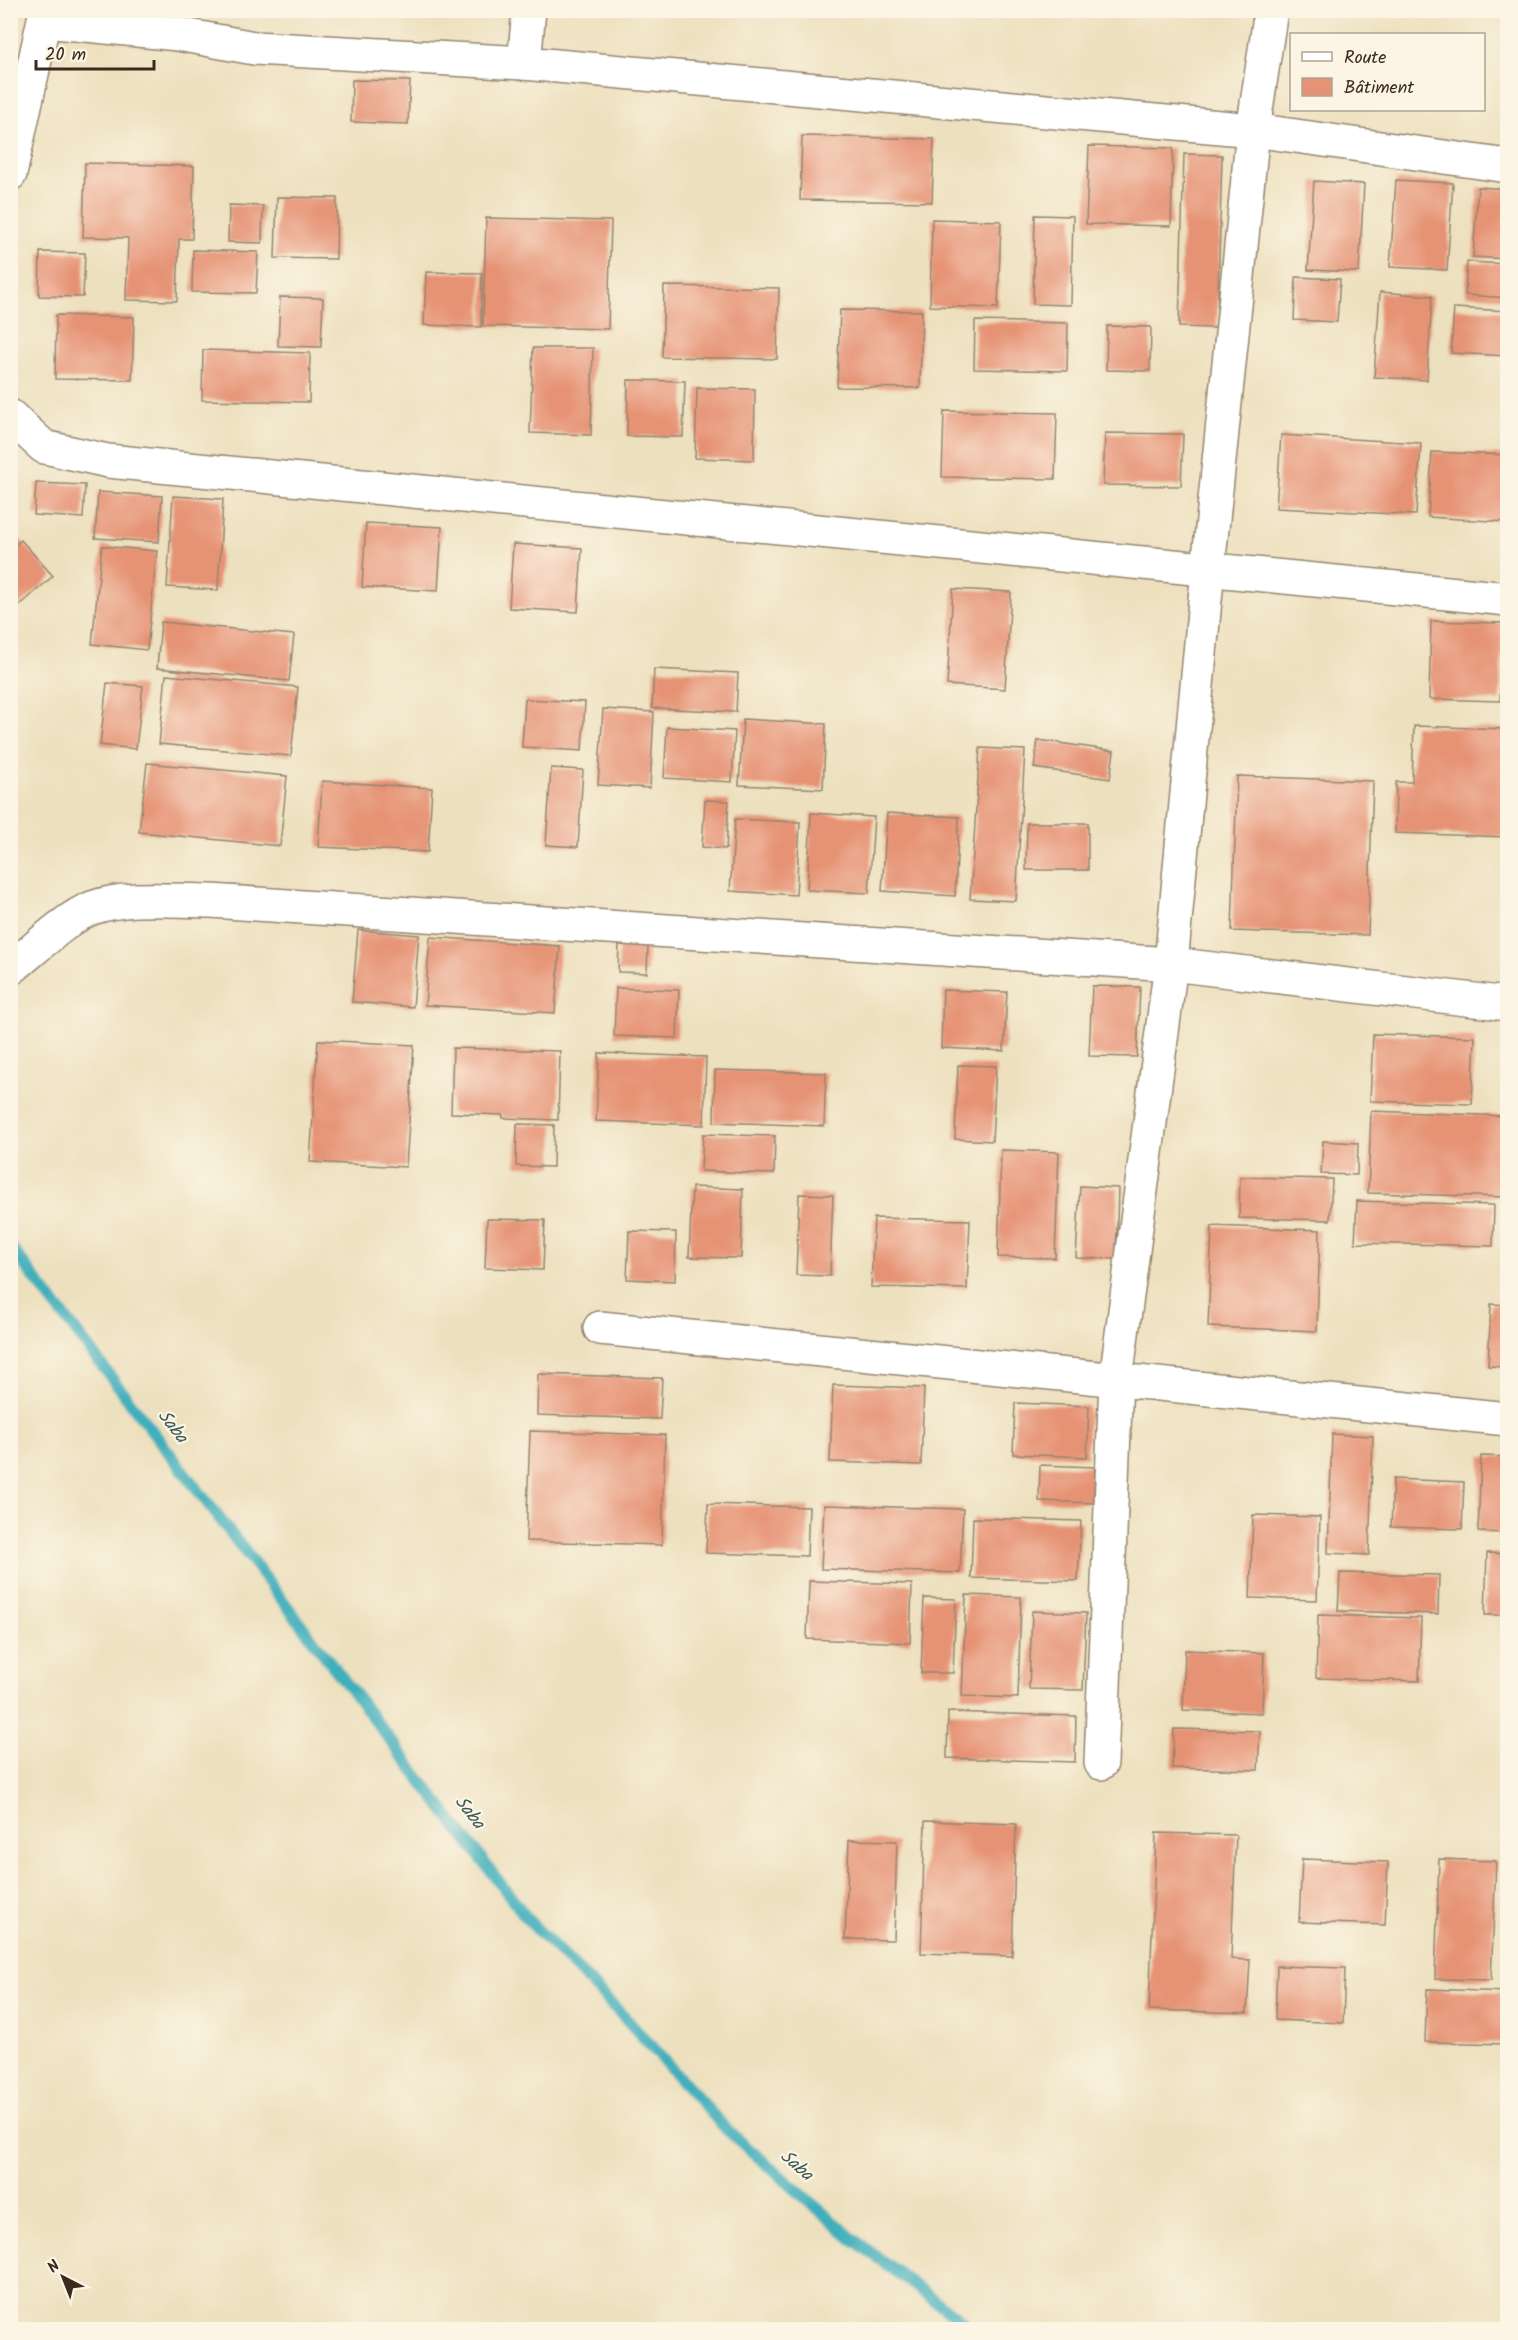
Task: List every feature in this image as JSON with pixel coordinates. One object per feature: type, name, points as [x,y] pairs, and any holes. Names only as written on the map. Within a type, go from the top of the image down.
[{"type":"street","points":[[524,63],[529,10]]},
{"type":"street","points":[[1101,1763],[1116,1379],[1171,963],[1208,568],[1253,130],[1271,10]]},
{"type":"street","points":[[10,174],[45,16],[178,34],[255,48],[524,63],[1253,130],[1508,166]]},
{"type":"street","points":[[10,416],[44,447],[108,461],[1508,599]]},
{"type":"street","points":[[10,969],[89,909],[117,901],[211,901],[1171,963],[1508,1004]]},
{"type":"street","points":[[600,1328],[1508,1419]]},
{"type":"building","points":[[352,80],[410,81],[408,124],[351,122]]},
{"type":"building","points":[[802,136],[934,139],[932,202],[800,200]]},
{"type":"building","points":[[1089,146],[1173,148],[1171,226],[1086,224]]},
{"type":"building","points":[[1184,154],[1222,155],[1217,328],[1179,327]]},
{"type":"building","points":[[85,163],[194,166],[192,239],[179,239],[177,301],[126,300],[128,238],[83,237]]},
{"type":"building","points":[[1396,180],[1453,183],[1447,270],[1390,267]]},
{"type":"building","points":[[1314,181],[1364,184],[1359,272],[1308,270]]},
{"type":"building","points":[[1478,187],[1508,189],[1508,259],[1473,257]]},
{"type":"building","points":[[277,197],[337,198],[336,259],[275,258]]},
{"type":"building","points":[[229,205],[263,206],[262,243],[228,242]]},
{"type":"building","points":[[1035,215],[1073,216],[1071,305],[1033,304]]},
{"type":"building","points":[[486,218],[611,221],[608,329],[483,326]]},
{"type":"building","points":[[932,219],[1001,221],[998,308],[930,306]]},
{"type":"building","points":[[193,250],[258,252],[256,293],[192,292]]},
{"type":"building","points":[[40,252],[85,253],[83,297],[39,296]]},
{"type":"building","points":[[1467,262],[1508,264],[1508,298],[1465,295]]},
{"type":"building","points":[[426,272],[482,273],[481,327],[424,325]]},
{"type":"building","points":[[1296,277],[1340,279],[1337,322],[1294,320]]},
{"type":"building","points":[[664,286],[779,288],[777,359],[662,357]]},
{"type":"building","points":[[1380,292],[1432,296],[1427,380],[1374,377]]},
{"type":"building","points":[[280,297],[323,298],[321,347],[278,346]]},
{"type":"building","points":[[1454,308],[1508,311],[1508,356],[1451,353]]},
{"type":"building","points":[[840,310],[922,311],[920,388],[837,387]]},
{"type":"building","points":[[56,315],[134,317],[132,380],[55,379]]},
{"type":"building","points":[[975,321],[1068,323],[1067,371],[974,369]]},
{"type":"building","points":[[1107,326],[1151,327],[1150,371],[1106,370]]},
{"type":"building","points":[[533,348],[593,348],[591,435],[530,433]]},
{"type":"building","points":[[203,350],[310,353],[309,402],[202,400]]},
{"type":"building","points":[[628,380],[685,381],[683,437],[627,436]]},
{"type":"building","points":[[697,388],[755,389],[754,460],[695,458]]},
{"type":"building","points":[[944,411],[1057,413],[1055,479],[942,477]]},
{"type":"building","points":[[1105,433],[1183,434],[1181,486],[1103,485]]},
{"type":"building","points":[[1281,435],[1421,443],[1416,515],[1276,508]]},
{"type":"building","points":[[1432,452],[1508,455],[1506,522],[1428,517]]},
{"type":"building","points":[[36,483],[85,485],[83,518],[34,515]]},
{"type":"building","points":[[98,492],[162,496],[159,542],[95,538]]},
{"type":"building","points":[[173,496],[223,499],[218,590],[167,587]]},
{"type":"building","points":[[366,523],[442,527],[438,591],[362,587]]},
{"type":"building","points":[[21,540],[53,576],[10,614],[10,549]]},
{"type":"building","points":[[513,544],[582,548],[578,612],[509,608]]},
{"type":"building","points":[[102,546],[157,551],[147,650],[92,644]]},
{"type":"building","points":[[953,589],[1011,592],[1005,689],[947,685]]},
{"type":"building","points":[[1431,621],[1503,623],[1500,701],[1429,699]]},
{"type":"building","points":[[161,622],[294,635],[289,681],[157,668]]},
{"type":"building","points":[[654,669],[738,673],[736,712],[652,708]]},
{"type":"building","points":[[166,675],[298,687],[291,756],[159,744]]},
{"type":"building","points":[[107,683],[143,686],[136,749],[100,745]]},
{"type":"building","points":[[525,699],[585,702],[582,751],[522,747]]},
{"type":"building","points":[[603,709],[654,712],[650,788],[598,785]]},
{"type":"building","points":[[743,719],[826,724],[823,789],[739,785]]},
{"type":"building","points":[[1414,726],[1508,729],[1508,837],[1395,833],[1396,782],[1412,782]]},
{"type":"building","points":[[667,727],[735,731],[732,782],[664,778]]},
{"type":"building","points":[[1038,740],[1114,751],[1110,779],[1034,768]]},
{"type":"building","points":[[980,748],[1025,750],[1016,901],[970,899]]},
{"type":"building","points":[[147,763],[287,776],[280,846],[139,832]]},
{"type":"building","points":[[551,768],[583,770],[578,847],[546,845]]},
{"type":"building","points":[[1237,776],[1373,781],[1368,935],[1232,931]]},
{"type":"building","points":[[322,781],[432,788],[428,852],[318,847]]},
{"type":"building","points":[[705,800],[729,801],[726,849],[702,847]]},
{"type":"building","points":[[811,813],[874,817],[869,893],[807,890]]},
{"type":"building","points":[[887,813],[959,817],[955,896],[882,891]]},
{"type":"building","points":[[735,819],[800,822],[796,895],[730,891]]},
{"type":"building","points":[[1027,823],[1088,823],[1088,870],[1026,870]]},
{"type":"building","points":[[358,930],[419,935],[413,1007],[352,1002]]},
{"type":"building","points":[[430,937],[560,946],[555,1013],[425,1005]]},
{"type":"building","points":[[619,944],[648,945],[647,973],[618,972]]},
{"type":"building","points":[[1092,986],[1140,987],[1137,1057],[1089,1056]]},
{"type":"building","points":[[616,988],[679,990],[677,1038],[614,1036]]},
{"type":"building","points":[[943,990],[1007,992],[1004,1051],[941,1048]]},
{"type":"building","points":[[1373,1034],[1475,1037],[1472,1104],[1370,1101]]},
{"type":"building","points":[[318,1040],[414,1045],[406,1167],[310,1162]]},
{"type":"building","points":[[453,1048],[560,1051],[558,1120],[451,1113]]},
{"type":"building","points":[[599,1053],[706,1057],[704,1125],[596,1121]]},
{"type":"building","points":[[958,1065],[996,1066],[992,1141],[955,1139]]},
{"type":"building","points":[[715,1070],[826,1073],[824,1126],[714,1122]]},
{"type":"building","points":[[1371,1111],[1508,1116],[1507,1197],[1368,1193]]},
{"type":"building","points":[[517,1124],[554,1125],[553,1167],[516,1166]]},
{"type":"building","points":[[703,1134],[775,1136],[774,1174],[701,1171]]},
{"type":"building","points":[[1323,1141],[1358,1143],[1357,1175],[1321,1174]]},
{"type":"building","points":[[1001,1150],[1059,1152],[1055,1258],[998,1257]]},
{"type":"building","points":[[1240,1177],[1332,1179],[1330,1220],[1239,1218]]},
{"type":"building","points":[[1080,1186],[1118,1188],[1116,1259],[1076,1258]]},
{"type":"building","points":[[692,1187],[743,1189],[741,1258],[689,1257]]},
{"type":"building","points":[[799,1194],[833,1195],[830,1276],[796,1275]]},
{"type":"building","points":[[1357,1201],[1494,1205],[1493,1246],[1355,1243]]},
{"type":"building","points":[[874,1218],[970,1220],[967,1289],[871,1287]]},
{"type":"building","points":[[487,1219],[545,1220],[543,1270],[485,1268]]},
{"type":"building","points":[[1212,1226],[1320,1230],[1317,1331],[1208,1327]]},
{"type":"building","points":[[629,1231],[676,1232],[675,1281],[627,1279]]},
{"type":"building","points":[[1491,1304],[1508,1305],[1508,1367],[1488,1366]]},
{"type":"building","points":[[538,1374],[662,1378],[660,1419],[537,1415]]},
{"type":"building","points":[[833,1385],[924,1388],[921,1465],[830,1462]]},
{"type":"building","points":[[1015,1403],[1089,1406],[1087,1457],[1013,1454]]},
{"type":"building","points":[[530,1431],[665,1435],[662,1545],[526,1541]]},
{"type":"building","points":[[1332,1434],[1373,1436],[1369,1555],[1328,1553]]},
{"type":"building","points":[[1481,1456],[1508,1457],[1508,1533],[1478,1532]]},
{"type":"building","points":[[1040,1465],[1095,1467],[1094,1503],[1039,1501]]},
{"type":"building","points":[[1393,1479],[1464,1482],[1462,1529],[1391,1527]]},
{"type":"building","points":[[708,1504],[809,1507],[807,1556],[706,1553]]},
{"type":"building","points":[[824,1505],[963,1509],[960,1573],[821,1569]]},
{"type":"building","points":[[1253,1515],[1320,1517],[1317,1600],[1250,1598]]},
{"type":"building","points":[[973,1518],[1081,1521],[1078,1581],[971,1578]]},
{"type":"building","points":[[1487,1553],[1508,1554],[1508,1615],[1485,1615]]},
{"type":"building","points":[[1340,1573],[1439,1575],[1438,1614],[1338,1611]]},
{"type":"building","points":[[809,1581],[912,1584],[910,1643],[807,1639]]},
{"type":"building","points":[[966,1595],[1021,1597],[1018,1698],[962,1696]]},
{"type":"building","points":[[924,1598],[956,1599],[953,1673],[921,1673]]},
{"type":"building","points":[[1032,1611],[1086,1613],[1083,1690],[1029,1689]]},
{"type":"building","points":[[1318,1615],[1421,1618],[1419,1681],[1316,1678]]},
{"type":"building","points":[[1185,1650],[1264,1653],[1262,1713],[1183,1710]]},
{"type":"building","points":[[948,1712],[1076,1716],[1075,1762],[947,1758]]},
{"type":"building","points":[[1174,1729],[1260,1731],[1258,1770],[1172,1768]]},
{"type":"building","points":[[925,1821],[1016,1824],[1012,1956],[921,1953]]},
{"type":"building","points":[[1156,1833],[1236,1835],[1231,1959],[1250,1960],[1247,2013],[1149,2010]]},
{"type":"building","points":[[849,1840],[897,1841],[894,1940],[845,1939]]},
{"type":"building","points":[[1302,1859],[1388,1862],[1385,1925],[1299,1922]]},
{"type":"building","points":[[1439,1859],[1496,1861],[1491,1980],[1435,1979]]},
{"type":"building","points":[[1506,1920],[1508,1920],[1508,1984],[1503,1984]]},
{"type":"building","points":[[1277,1966],[1345,1968],[1343,2023],[1275,2020]]},
{"type":"building","points":[[1427,1989],[1508,1992],[1508,2044],[1425,2042]]},
{"type":"waterway","name":"Saba","points":[[10,1246],[530,1922],[628,2021],[726,2129],[853,2239],[974,2330]]}]
